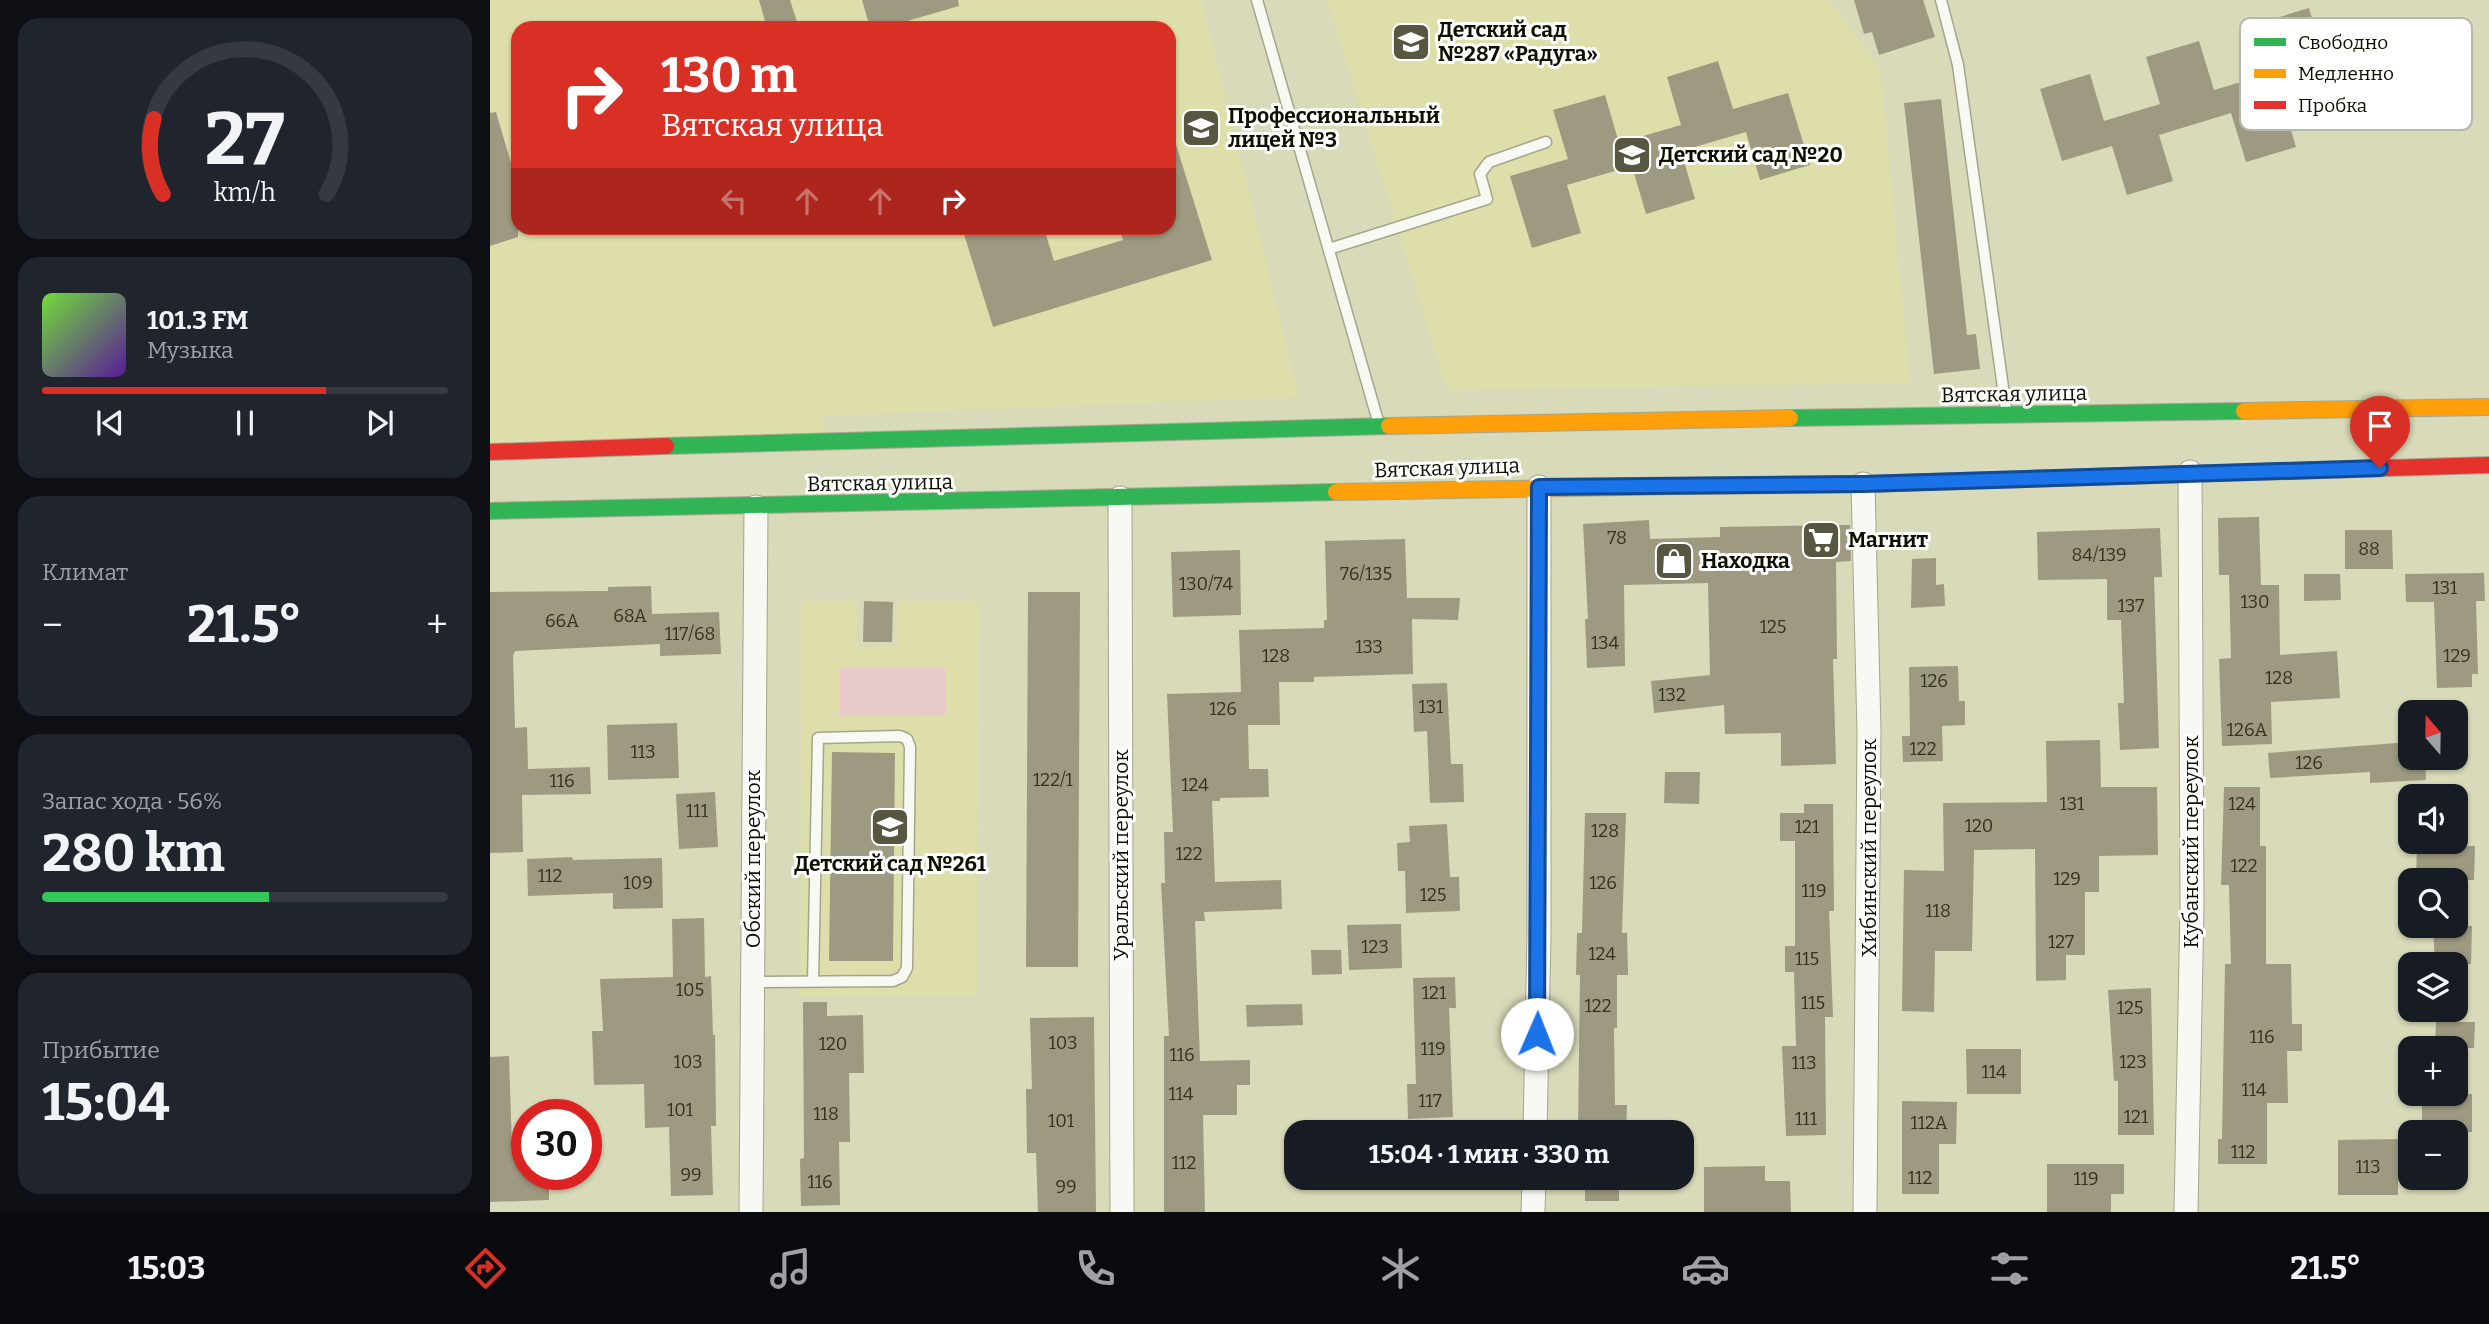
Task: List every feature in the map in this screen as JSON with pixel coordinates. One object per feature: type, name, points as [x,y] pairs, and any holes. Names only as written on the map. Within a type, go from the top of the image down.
[{"type":"main road","name":"Вятская улица","points":[[490,452],[790,440],[1379,425],[2489,407]]},
{"type":"main road","name":"Вятская улица","points":[[490,511],[1539,487],[1863,484],[2190,472],[2489,466]]},
{"type":"street","name":"Кубанский переулок","points":[[2186,1212],[2192,905],[2190,472]]},
{"type":"street","name":"Хибинский переулок","points":[[1863,484],[1869,731],[1865,1212]]},
{"type":"street","points":[[1535,1120],[1539,935],[1539,487]]},
{"type":"street","name":"Уральский переулок","points":[[1120,498],[1122,1212]]},
{"type":"street","name":"Обский переулок","points":[[751,1212],[756,507]]},
{"type":"street","points":[[1533,1212],[1534,1190]]},
{"type":"lane","points":[[1257,0],[1379,425]]},
{"type":"lane","points":[[1941,0],[1958,65],[2006,415]]},
{"type":"lane","points":[[1329,249],[1487,199],[1480,174],[1489,162],[1546,142]]},
{"type":"lane","points":[[752,982],[813,982],[893,981],[902,976],[907,968],[910,747],[907,739],[900,736],[818,738],[813,982]]},
{"type":"shaded area","points":[[490,0],[1202,0],[1299,397],[822,416],[828,435],[490,446]]},
{"type":"shaded area","name":"Детский сад №20","points":[[1327,0],[1829,0],[1881,71],[1910,383],[1447,390]]},
{"type":"shaded area","name":"Детский сад №261","points":[[802,602],[857,602],[857,647],[897,646],[897,602],[979,602],[978,996],[800,996]]},
{"type":"shaded area","points":[[840,667],[945,667],[945,716],[840,715]]},
{"type":"building","points":[[759,0],[790,0],[797,21],[765,21]]},
{"type":"building","points":[[862,0],[958,0],[959,6],[907,21],[868,21]]},
{"type":"building","points":[[1854,0],[1923,0],[1935,37],[1879,55],[1872,32],[1864,34]]},
{"type":"building","points":[[2309,8],[2312,18],[2276,18]]},
{"type":"building","points":[[2199,41],[2214,90],[2240,82],[2240,130],[2291,130],[2296,147],[2246,162],[2231,113],[2159,135],[2173,181],[2127,195],[2112,146],[2062,161],[2040,89],[2090,74],[2104,121],[2160,104],[2146,57]]},
{"type":"building","points":[[1718,61],[1733,109],[1788,93],[1810,165],[1760,180],[1746,132],[1681,151],[1695,199],[1646,214],[1632,166],[1567,185],[1581,233],[1532,248],[1510,176],[1568,159],[1553,110],[1605,95],[1619,143],[1681,125],[1667,77]]},
{"type":"building","points":[[1941,99],[1967,335],[1976,334],[1980,369],[1934,374],[1904,103]]},
{"type":"building","points":[[496,112],[511,163],[511,235],[518,237],[490,246],[490,113]]},
{"type":"building","points":[[1176,144],[1212,260],[993,327],[964,235],[1046,235],[1054,261],[1123,240],[1121,235],[1176,235]]},
{"type":"building","points":[[2259,517],[2261,585],[2279,585],[2280,655],[2337,651],[2340,698],[2271,702],[2272,744],[2222,746],[2219,659],[2231,658],[2229,575],[2219,575],[2218,518]]},
{"type":"building","points":[[1649,520],[1650,539],[1720,537],[1720,527],[1850,525],[1851,561],[1836,562],[1837,659],[1833,659],[1836,764],[1781,766],[1781,733],[1725,734],[1724,705],[1654,713],[1651,681],[1710,675],[1708,583],[1624,585],[1625,666],[1587,668],[1585,619],[1588,619],[1583,524]]},
{"type":"building","points":[[2160,528],[2162,577],[2154,577],[2159,748],[2120,750],[2118,703],[2124,703],[2121,620],[2107,620],[2107,579],[2038,580],[2037,532]]},
{"type":"building","points":[[2345,530],[2392,530],[2393,569],[2345,569]]},
{"type":"building","points":[[1405,539],[1407,598],[1460,598],[1458,620],[1412,619],[1413,674],[1314,677],[1314,682],[1279,682],[1280,725],[1248,725],[1249,769],[1268,769],[1269,797],[1220,798],[1220,801],[1212,801],[1215,882],[1281,880],[1282,909],[1204,912],[1205,921],[1195,921],[1200,1061],[1250,1060],[1250,1085],[1237,1085],[1237,1115],[1203,1115],[1205,1212],[1164,1212],[1164,1036],[1169,1036],[1161,883],[1165,883],[1164,832],[1173,832],[1167,694],[1241,692],[1239,630],[1324,628],[1324,620],[1327,620],[1325,541]]},
{"type":"building","points":[[1240,550],[1241,615],[1173,617],[1171,552]]},
{"type":"building","points":[[1936,558],[1936,585],[1944,584],[1945,606],[1911,608],[1912,559]]},
{"type":"building","points":[[2484,573],[2485,601],[2476,601],[2478,674],[2472,674],[2472,687],[2437,688],[2434,602],[2406,602],[2405,574]]},
{"type":"building","points":[[2304,574],[2340,574],[2341,600],[2304,601]]},
{"type":"building","points":[[651,586],[652,614],[719,612],[721,654],[660,656],[660,644],[515,651],[515,728],[527,727],[528,769],[590,767],[591,794],[522,795],[523,852],[490,853],[490,592],[608,591],[608,587]]},
{"type":"building","points":[[1028,592],[1080,592],[1078,967],[1026,967]]},
{"type":"building","points":[[864,601],[893,602],[892,642],[863,642]]},
{"type":"building","points":[[1958,666],[1959,701],[1965,701],[1965,725],[1942,726],[1943,761],[1903,762],[1902,736],[1910,736],[1909,667]]},
{"type":"building","points":[[1447,683],[1451,764],[1463,764],[1464,802],[1430,803],[1427,731],[1414,732],[1412,684]]},
{"type":"building","points":[[677,723],[679,778],[608,780],[607,725]]},
{"type":"building","points":[[2100,740],[2101,787],[2157,787],[2158,855],[2099,856],[2099,892],[2085,892],[2085,955],[2066,955],[2066,980],[2036,981],[2035,849],[1974,850],[1972,951],[1935,951],[1934,1012],[1902,1011],[1904,870],[1944,871],[1943,803],[2047,802],[2046,741]]},
{"type":"building","points":[[2398,743],[2398,770],[2426,770],[2426,780],[2370,783],[2370,772],[2270,778],[2268,753]]},
{"type":"building","points":[[832,752],[895,753],[893,961],[829,961]]},
{"type":"building","points":[[1665,772],[1700,772],[1699,804],[1664,803]]},
{"type":"building","points":[[2224,787],[2260,787],[2260,846],[2266,846],[2266,964],[2291,964],[2292,1024],[2302,1024],[2302,1051],[2287,1051],[2288,1103],[2267,1103],[2267,1164],[2218,1164],[2218,1139],[2222,1139],[2225,964],[2231,964],[2229,885],[2221,885]]},
{"type":"building","points":[[715,792],[718,847],[679,849],[676,794]]},
{"type":"building","points":[[1804,804],[1833,804],[1834,911],[1829,911],[1833,1017],[1825,1017],[1826,1135],[1786,1136],[1782,1046],[1796,1046],[1794,972],[1785,972],[1785,946],[1795,946],[1795,841],[1780,841],[1780,813],[1804,813]]},
{"type":"building","points":[[1585,813],[1626,813],[1622,933],[1627,933],[1628,975],[1617,975],[1617,1028],[1614,1028],[1615,1105],[1627,1105],[1626,1120],[1578,1120],[1580,975],[1576,975],[1577,933],[1582,933]]},
{"type":"building","points":[[1447,824],[1450,877],[1459,877],[1460,911],[1406,913],[1405,871],[1398,871],[1397,843],[1410,842],[1409,826]]},
{"type":"building","points":[[2468,846],[2475,846],[2474,880],[2468,880],[2468,868],[2416,868],[2417,854],[2468,854]]},
{"type":"building","points":[[572,857],[573,860],[662,858],[663,908],[613,909],[613,893],[528,896],[527,859]]},
{"type":"building","points":[[704,918],[705,977],[711,976],[715,1035],[716,1126],[711,1126],[713,1195],[671,1196],[669,1127],[645,1128],[644,1084],[594,1085],[592,1031],[603,1031],[600,979],[673,977],[672,919]]},
{"type":"building","points":[[1401,924],[1402,968],[1349,970],[1347,925]]},
{"type":"building","points":[[2468,926],[2472,926],[2471,964],[2468,964],[2468,952],[2434,952],[2434,938],[2468,938]]},
{"type":"building","points":[[1311,950],[1341,950],[1342,974],[1312,975]]},
{"type":"building","points":[[1455,977],[1456,1008],[1449,1008],[1453,1117],[1408,1119],[1407,1084],[1416,1084],[1413,978]]},
{"type":"building","points":[[2151,988],[2154,1135],[2118,1135],[2118,1081],[2114,1081],[2108,990]]},
{"type":"building","points":[[803,1002],[827,1002],[827,1016],[863,1015],[864,1073],[849,1073],[850,1142],[839,1142],[840,1205],[801,1206],[800,1159],[804,1158]]},
{"type":"building","points":[[1302,1004],[1303,1025],[1247,1027],[1246,1005]]},
{"type":"building","points":[[1094,1017],[1096,1212],[1038,1212],[1036,1153],[1027,1153],[1026,1089],[1032,1089],[1030,1018]]},
{"type":"building","points":[[2436,1022],[2475,1022],[2474,1048],[2468,1048],[2468,1036],[2435,1036]]},
{"type":"building","points":[[1966,1049],[2021,1049],[2021,1094],[1967,1094]]},
{"type":"building","points":[[509,1056],[511,1190],[549,1190],[549,1200],[490,1202],[490,1057]]},
{"type":"building","points":[[2468,1094],[2472,1094],[2472,1132],[2468,1132],[2468,1120],[2422,1120],[2422,1106],[2468,1106]]},
{"type":"building","points":[[1902,1101],[1957,1102],[1956,1144],[1939,1144],[1939,1194],[1902,1194]]},
{"type":"building","points":[[2398,1139],[2398,1195],[2338,1195],[2338,1140]]},
{"type":"building","points":[[2047,1164],[2124,1164],[2124,1194],[2111,1194],[2111,1212],[2047,1212]]},
{"type":"building","points":[[1765,1166],[1765,1181],[1790,1181],[1791,1212],[1704,1212],[1704,1167]]},
{"type":"building","points":[[1585,1190],[1619,1190],[1619,1201],[1585,1201]]},
{"type":"traffic: fast","points":[[1790,418],[2244,411]]},
{"type":"traffic: fast","points":[[666,446],[1389,426]]},
{"type":"traffic: fast","points":[[1677,486],[1863,484],[2321,470]]},
{"type":"traffic: fast","points":[[490,511],[1336,492]]},
{"type":"traffic: slow","points":[[2244,411],[2489,407]]},
{"type":"traffic: slow","points":[[1389,426],[1790,418]]},
{"type":"traffic: slow","points":[[1336,492],[1677,486]]},
{"type":"traffic: jam","points":[[490,452],[666,446]]},
{"type":"traffic: jam","points":[[2321,470],[2489,465]]},
{"type":"place","name":"Детский сад №287 «Радуга»","points":[[1411,42]]},
{"type":"place","name":"Профессиональный лицей №3","points":[[1201,128]]},
{"type":"place","name":"Детский сад №20","points":[[1632,155]]},
{"type":"place","name":"Магнит","points":[[1821,540]]},
{"type":"place","name":"Находка","points":[[1674,561]]},
{"type":"place","name":"Детский сад №261","points":[[890,827]]},
{"type":"route","points":[[1537,1034],[1539,487],[1863,484],[2380,468]]}]
